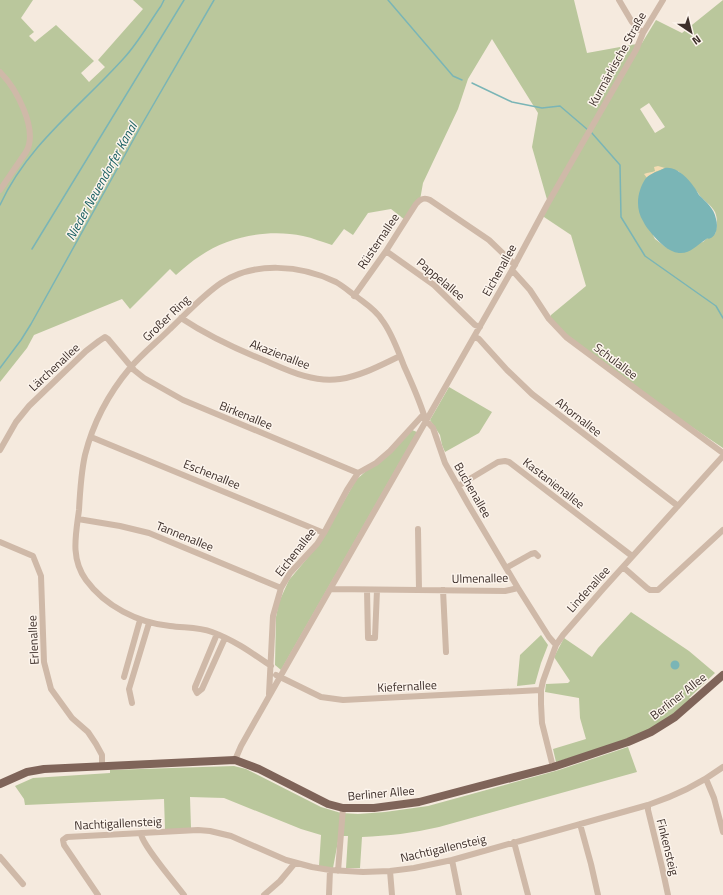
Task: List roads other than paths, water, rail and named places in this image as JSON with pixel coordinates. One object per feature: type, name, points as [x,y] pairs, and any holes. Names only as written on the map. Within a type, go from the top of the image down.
[{"type":"main road","name":"Berliner Allee","points":[[0,784],[27,772],[36,770],[235,760],[259,769],[328,804],[343,808],[374,808],[419,802],[554,767],[628,742],[664,725],[686,708],[723,675]]},
{"type":"street","points":[[619,0],[632,22],[643,33]]},
{"type":"street","name":"Kurmärkische Straße","points":[[590,130],[636,50],[643,33],[663,0]]},
{"type":"street","points":[[0,72],[13,86],[17,94],[28,123],[31,138],[29,147],[0,190]]},
{"type":"street","name":"Eichenallee","points":[[235,760],[241,746],[475,337],[514,268],[548,203],[590,130]]},
{"type":"street","name":"Schulallee","points":[[420,200],[426,198],[430,200],[494,244],[514,268],[549,319],[566,337],[723,454]]},
{"type":"street","name":"Rüsternallee","points":[[354,296],[420,200]]},
{"type":"street","name":"Pappelallee","points":[[386,251],[434,285],[475,325],[480,327]]},
{"type":"street","name":"Großer Ring","points":[[271,666],[243,646],[217,634],[193,628],[167,626],[140,620],[119,610],[93,589],[85,579],[80,570],[75,550],[82,473],[96,422],[112,393],[131,367],[181,318],[221,283],[239,274],[278,267],[310,273],[337,283],[375,311],[382,318],[421,405],[426,422]]},
{"type":"street","name":"Akazienallee","points":[[181,318],[229,346],[307,377],[330,380],[340,379],[374,368],[400,356]]},
{"type":"street","name":"Ahornallee","points":[[475,337],[479,339],[507,370],[532,394],[678,506]]},
{"type":"street","name":"Lärchenallee","points":[[0,450],[16,422],[29,406],[86,351],[103,338],[108,339],[131,367]]},
{"type":"street","name":"Birkenallee","points":[[131,367],[144,378],[183,400],[358,473]]},
{"type":"street","name":"Eichenallee","points":[[269,697],[273,616],[281,588],[290,573],[317,544],[358,473],[376,463],[390,452],[422,416],[426,422]]},
{"type":"street","name":"Buchenallee","points":[[426,422],[433,428],[441,454],[458,486],[518,588],[549,637],[556,645]]},
{"type":"street","name":"Eschenallee","points":[[91,437],[324,533]]},
{"type":"street","name":"Lindenallee","points":[[554,767],[542,723],[541,690],[556,645],[632,556],[723,454]]},
{"type":"street","name":"Kastanienallee","points":[[458,486],[498,462],[509,462],[632,556]]},
{"type":"street","name":"Tannenallee","points":[[78,519],[120,526],[149,533],[281,588]]},
{"type":"street","points":[[418,529],[419,590]]},
{"type":"street","points":[[623,567],[650,590],[658,590],[723,530]]},
{"type":"street","name":"Erlenallee","points":[[0,542],[33,556],[41,576],[44,662],[51,688],[72,718],[88,732],[96,744],[102,755],[102,766]]},
{"type":"street","points":[[506,568],[531,554],[535,553],[538,556]]},
{"type":"street","name":"Ulmenallee","points":[[331,589],[505,591],[518,588]]},
{"type":"street","points":[[367,590],[368,638],[375,638],[377,590]]},
{"type":"street","name":"Ulmenallee","points":[[443,590],[446,652]]},
{"type":"street","points":[[124,677],[140,620]]},
{"type":"street","points":[[132,703],[128,689],[149,623]]},
{"type":"street","points":[[217,634],[195,687],[197,693],[202,689],[224,638]]},
{"type":"street","points":[[271,673],[280,677]]},
{"type":"street","name":"Kiefernallee","points":[[280,677],[321,697],[343,700],[541,690]]},
{"type":"street","name":"Nachtigallensteig","points":[[98,895],[64,845],[64,838],[198,830],[231,836],[270,854],[295,863],[338,871],[390,871],[414,868],[452,860],[648,805],[674,796],[706,779],[723,767]]},
{"type":"street","points":[[706,779],[712,792],[723,832]]},
{"type":"street","name":"Finkensteig","points":[[648,805],[668,895]]},
{"type":"street","points":[[338,871],[343,808]]},
{"type":"street","points":[[580,824],[598,895]]},
{"type":"street","points":[[141,834],[143,840],[159,864],[184,895]]},
{"type":"street","points":[[514,842],[528,895]]},
{"type":"street","points":[[0,857],[23,884]]},
{"type":"street","points":[[452,860],[459,895]]},
{"type":"street","points":[[264,895],[292,869],[295,863]]},
{"type":"street","points":[[329,895],[330,870]]},
{"type":"street","points":[[390,871],[392,895]]},
{"type":"water","points":[[665,168],[677,171],[688,180],[699,195],[712,208],[716,219],[717,224],[715,235],[710,239],[706,239],[693,249],[683,253],[671,251],[664,246],[654,237],[640,216],[638,200],[643,183],[646,178],[653,173]]},
{"type":"water","points":[[675,660],[680,665],[675,670],[670,665]]},
{"type":"waterway","points":[[0,205],[25,163],[40,144],[129,52],[164,0]]},
{"type":"waterway","points":[[32,249],[184,0]]},
{"type":"waterway","name":"Nieder Neuendorfer Kanal","points":[[0,368],[31,324],[141,126],[214,0]]},
{"type":"waterway","points":[[388,0],[453,76],[462,80]]},
{"type":"waterway","points":[[472,83],[512,102],[542,108],[560,106],[588,130]]},
{"type":"waterway","points":[[591,132],[620,165],[621,217],[645,256],[716,306],[723,318]]}]
